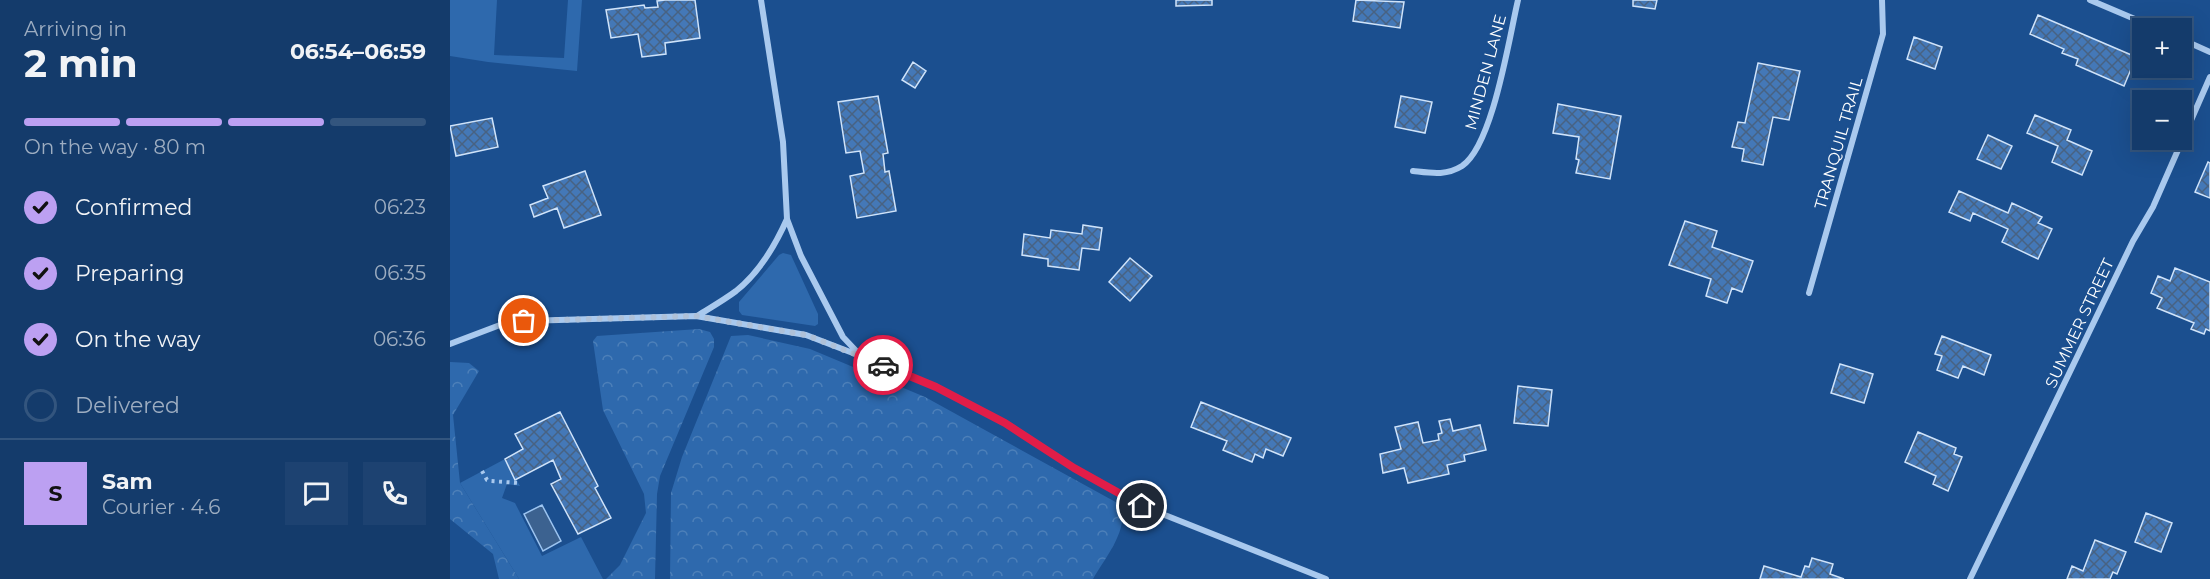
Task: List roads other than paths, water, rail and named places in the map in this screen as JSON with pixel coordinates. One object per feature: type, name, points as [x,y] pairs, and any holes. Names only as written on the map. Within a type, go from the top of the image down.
[{"type":"street","points":[[760,0],[783,142],[787,219],[801,256],[843,337],[861,356]]},
{"type":"street","name":"MINDEN LANE","points":[[1413,171],[1438,174],[1452,171],[1464,165],[1473,155],[1491,117],[1518,0]]},
{"type":"street","name":"TRANQUIL TRAIL","points":[[1809,293],[1883,34],[1882,0]]},
{"type":"street","points":[[2090,0],[2132,18]]},
{"type":"street","points":[[2192,44],[2210,52]]},
{"type":"street","name":"SUMMER STREET","points":[[1970,579],[2133,241],[2152,207],[2210,77]]},
{"type":"street","points":[[696,316],[736,290],[759,267],[776,244],[787,219]]},
{"type":"street","points":[[450,344],[500,325],[524,321],[696,316],[806,335],[936,387],[995,418],[1074,468],[1142,506],[1326,579]]}]
